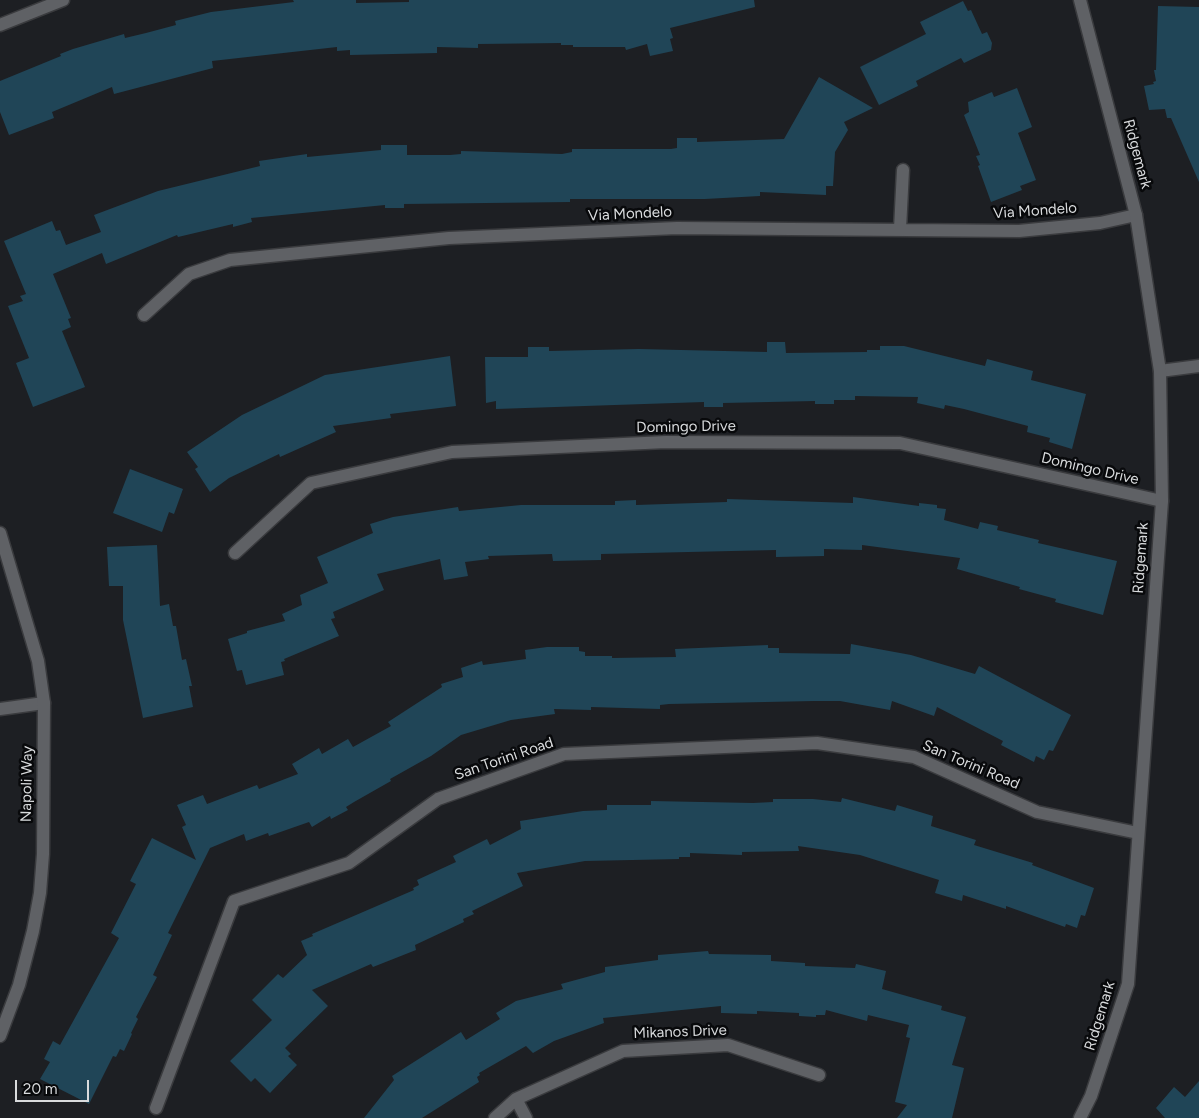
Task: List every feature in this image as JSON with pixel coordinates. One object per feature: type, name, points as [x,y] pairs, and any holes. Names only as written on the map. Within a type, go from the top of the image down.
[{"type":"street","points":[[0,25],[63,0]]},
{"type":"street","name":"Ridgemark","points":[[1080,0],[1136,215],[1160,371],[1162,501],[1128,984],[1091,1096],[1080,1118]]},
{"type":"street","points":[[900,229],[903,170]]},
{"type":"street","name":"Via Mondelo","points":[[144,315],[189,274],[230,260],[449,238],[677,228],[1019,231],[1100,223],[1136,215]]},
{"type":"street","points":[[1160,371],[1199,366]]},
{"type":"street","name":"Domingo Drive","points":[[235,553],[311,483],[452,452],[666,442],[900,443],[1162,501]]},
{"type":"street","name":"Napoli Way","points":[[0,533],[38,661],[44,703],[40,893],[34,931],[19,984],[0,1036]]},
{"type":"street","points":[[0,709],[44,703]]},
{"type":"street","name":"San Torini Road","points":[[156,1108],[234,901],[349,863],[438,799],[564,754],[817,743],[914,757],[1037,812],[1138,833]]},
{"type":"street","name":"Mikanos Drive","points":[[495,1118],[516,1099],[623,1051],[728,1045],[819,1075]]},
{"type":"street","points":[[516,1099],[526,1118]]},
{"type":"building","points":[[293,0],[356,0],[356,3],[409,2],[409,0],[754,0],[755,7],[670,28],[673,38],[670,39],[673,51],[650,56],[647,44],[626,50],[625,47],[573,47],[573,45],[561,45],[561,43],[478,44],[478,48],[437,47],[437,53],[350,55],[350,50],[337,51],[337,47],[212,61],[213,68],[114,94],[112,87],[52,112],[54,118],[9,135],[0,112],[0,81],[61,56],[60,54],[73,49],[124,34],[125,38],[146,33],[176,25],[175,21],[211,12],[294,2]]},
{"type":"building","points":[[963,1],[968,11],[971,10],[982,34],[987,32],[992,43],[991,50],[964,63],[961,58],[916,81],[918,86],[879,105],[860,67],[926,34],[920,22]]},
{"type":"building","points":[[1158,6],[1199,7],[1199,182],[1171,118],[1167,118],[1165,109],[1149,110],[1144,86],[1154,84],[1153,82],[1156,81],[1154,70],[1156,70]]},
{"type":"building","points":[[819,77],[873,108],[844,122],[848,130],[835,152],[833,186],[826,186],[826,195],[760,192],[760,196],[705,199],[570,199],[570,202],[404,204],[404,208],[385,208],[385,205],[251,218],[252,222],[233,227],[233,224],[178,237],[177,235],[106,264],[102,253],[53,274],[71,318],[68,319],[71,327],[62,331],[85,387],[33,407],[16,363],[29,358],[8,306],[23,301],[20,296],[26,294],[4,241],[52,221],[56,231],[60,230],[66,245],[101,232],[94,215],[158,191],[260,166],[259,161],[307,154],[307,157],[381,150],[381,145],[407,145],[407,155],[450,155],[461,154],[461,151],[562,154],[572,152],[572,149],[671,149],[677,148],[677,138],[697,138],[697,142],[784,139]]},
{"type":"building","points":[[1017,88],[1032,127],[1018,133],[1036,180],[1020,186],[1022,190],[991,202],[978,166],[980,165],[976,156],[980,155],[964,115],[969,112],[968,102],[992,92],[994,97]]},
{"type":"building","points":[[767,342],[785,342],[786,353],[867,352],[867,350],[880,350],[880,346],[904,346],[985,366],[987,359],[1033,371],[1031,380],[1086,394],[1072,449],[1049,442],[1050,438],[1027,432],[1028,426],[945,405],[944,409],[917,403],[918,397],[855,396],[855,400],[834,400],[834,404],[815,404],[815,401],[723,403],[723,407],[704,407],[704,402],[496,409],[496,401],[486,403],[485,357],[528,357],[528,347],[549,347],[549,351],[639,349],[767,352]]},
{"type":"building","points":[[450,356],[456,406],[390,414],[391,418],[333,426],[336,432],[280,457],[279,454],[229,478],[210,492],[195,469],[198,467],[187,452],[242,415],[325,375]]},
{"type":"building","points":[[130,469],[183,489],[174,514],[169,512],[162,532],[113,513]]},
{"type":"building","points":[[853,497],[919,506],[919,503],[937,505],[937,508],[946,509],[944,520],[978,529],[980,522],[998,526],[997,530],[1039,540],[1038,543],[1117,561],[1103,615],[1055,602],[1056,599],[957,569],[960,558],[862,545],[862,550],[824,549],[824,556],[776,557],[776,550],[601,554],[601,560],[553,561],[552,554],[488,556],[489,559],[465,562],[468,576],[444,580],[440,559],[377,574],[384,590],[333,612],[335,618],[331,619],[339,636],[284,659],[285,661],[281,662],[284,675],[246,685],[242,670],[237,671],[228,639],[247,633],[247,631],[285,621],[282,614],[302,605],[300,595],[328,583],[317,557],[373,533],[370,524],[393,517],[458,507],[459,511],[521,505],[615,505],[615,501],[636,500],[636,505],[727,502],[727,499],[853,503]]},
{"type":"building","points":[[157,545],[160,606],[169,604],[173,626],[176,626],[182,660],[186,659],[192,686],[189,686],[193,707],[143,718],[123,620],[123,586],[109,586],[107,547]]},
{"type":"building","points":[[851,644],[911,655],[975,674],[979,666],[1071,715],[1053,751],[1049,750],[1044,760],[1036,756],[1034,762],[1001,745],[1003,741],[937,707],[934,716],[892,701],[890,710],[840,701],[669,704],[660,705],[660,709],[591,707],[591,710],[554,709],[555,714],[511,720],[461,735],[431,756],[346,807],[348,810],[331,819],[330,816],[312,827],[309,822],[269,836],[268,833],[246,841],[244,834],[210,848],[168,933],[172,935],[153,975],[157,977],[136,1017],[138,1019],[124,1051],[120,1049],[116,1057],[113,1056],[89,1104],[40,1079],[50,1062],[44,1059],[53,1041],[60,1045],[119,938],[111,933],[136,884],[130,881],[152,838],[196,860],[182,827],[186,825],[177,805],[203,795],[207,804],[257,785],[259,789],[298,774],[292,764],[319,748],[322,754],[348,739],[353,747],[391,726],[388,722],[442,687],[441,684],[463,677],[461,668],[482,661],[483,665],[526,659],[525,650],[547,647],[579,647],[579,651],[585,652],[585,656],[612,656],[612,658],[676,657],[675,649],[768,645],[768,648],[779,648],[779,653],[850,654]]},
{"type":"building","points":[[842,798],[895,811],[897,805],[933,816],[931,826],[976,840],[974,845],[1033,863],[1032,865],[1094,888],[1085,916],[1081,915],[1077,928],[1066,924],[1065,927],[1006,906],[1006,909],[963,895],[962,901],[935,893],[939,880],[860,855],[798,846],[799,851],[742,852],[742,855],[690,853],[690,857],[679,857],[679,859],[585,861],[517,873],[523,886],[472,911],[474,914],[463,919],[464,922],[415,945],[416,950],[373,967],[371,964],[312,990],[328,1006],[285,1048],[291,1054],[288,1056],[297,1065],[270,1093],[255,1078],[251,1082],[230,1061],[272,1020],[252,1000],[278,974],[283,978],[307,955],[301,941],[313,936],[312,934],[414,890],[413,888],[419,885],[417,880],[456,862],[453,856],[487,839],[490,845],[521,829],[520,821],[583,811],[607,810],[607,805],[651,805],[651,801],[753,803],[773,802],[773,799],[813,799],[841,802]]},
{"type":"building","points":[[708,951],[709,954],[771,955],[771,961],[805,963],[805,966],[855,968],[856,964],[886,971],[882,989],[942,1006],[941,1010],[966,1017],[952,1065],[964,1068],[952,1118],[897,1118],[907,1105],[895,1102],[910,1038],[906,1037],[909,1025],[868,1015],[867,1021],[826,1010],[825,1015],[816,1015],[816,1017],[799,1016],[799,1013],[757,1011],[757,1014],[721,1013],[721,1006],[603,1018],[604,1023],[554,1041],[533,1053],[526,1046],[479,1073],[480,1075],[477,1077],[479,1082],[422,1118],[364,1118],[394,1080],[392,1076],[461,1032],[466,1040],[500,1019],[496,1013],[516,1001],[563,989],[561,984],[605,972],[605,967],[658,960],[658,955]]},
{"type":"building","points":[[1199,1081],[1199,1118],[1165,1118],[1156,1108],[1174,1087],[1185,1097]]}]
